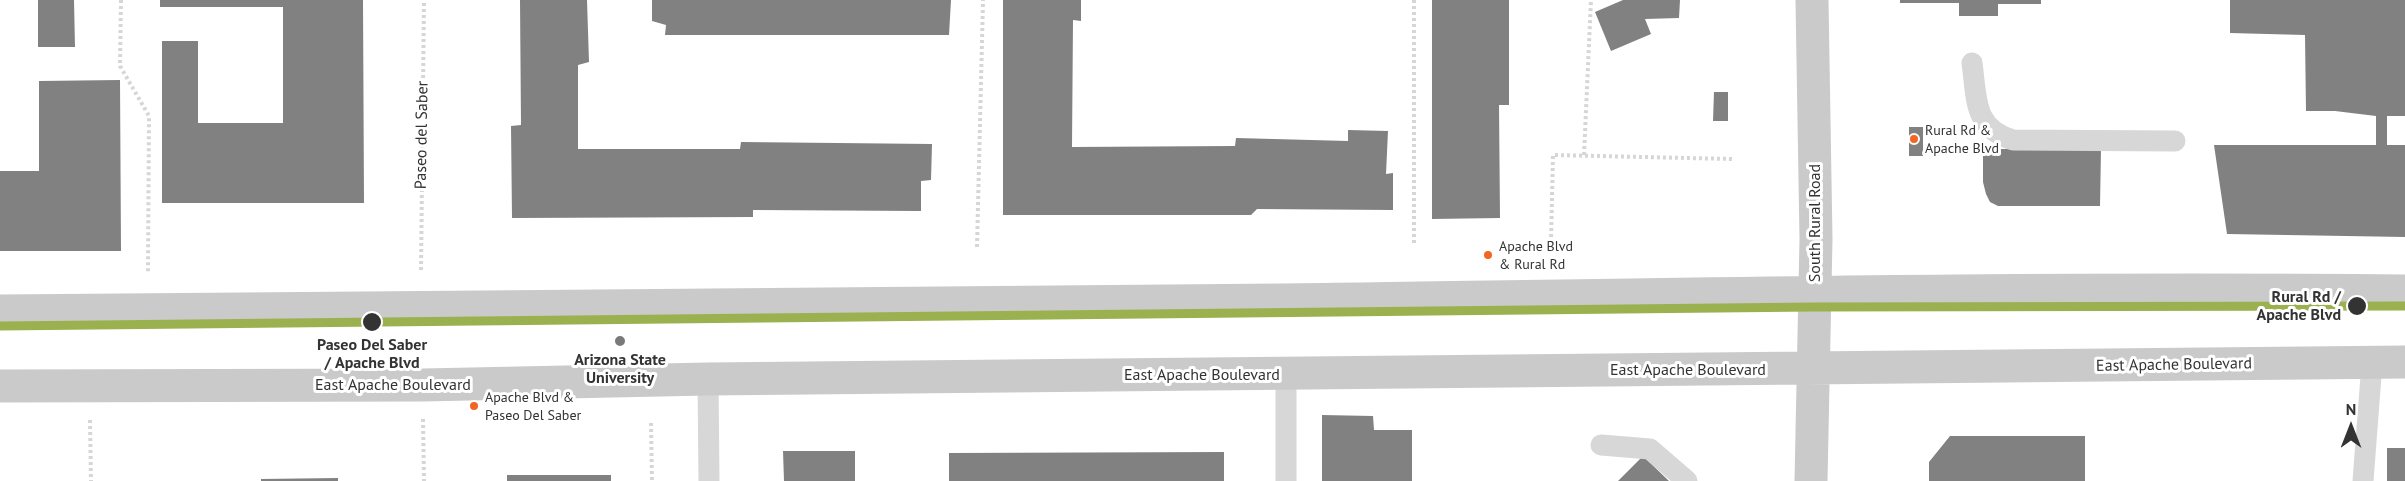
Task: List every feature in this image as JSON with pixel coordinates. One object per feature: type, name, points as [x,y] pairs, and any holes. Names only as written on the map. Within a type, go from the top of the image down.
[{"type":"main road","name":"South Rural Road","points":[[1811,481],[1815,291],[1812,0]]},
{"type":"main road","points":[[0,311],[1263,300],[1815,291],[2139,289],[2405,291]]},
{"type":"main road","name":"East Apache Boulevard","points":[[0,386],[423,385],[708,379],[1812,370],[2405,362]]},
{"type":"lane","points":[[1972,63],[1978,110],[1986,124],[1997,135],[2013,140],[2175,141]]},
{"type":"lane","points":[[2362,481],[2372,363]]},
{"type":"lane","points":[[1286,374],[1286,481]]},
{"type":"lane","points":[[708,379],[709,481]]},
{"type":"lane","points":[[1601,445],[1650,449],[1687,481]]},
{"type":"path","points":[[121,0],[120,66],[149,116],[148,272]]},
{"type":"path","name":"Paseo del Saber","points":[[421,270],[424,0]]},
{"type":"path","points":[[977,247],[983,0]]},
{"type":"path","points":[[1414,0],[1414,243]]},
{"type":"path","points":[[1584,155],[1591,0]]},
{"type":"path","points":[[1551,243],[1553,155],[1732,159]]},
{"type":"path","points":[[90,386],[91,481]]},
{"type":"path","points":[[423,417],[424,481]]},
{"type":"path","points":[[651,423],[652,481]]},
{"type":"building","points":[[38,0],[74,0],[75,47],[38,47]]},
{"type":"building","points":[[160,0],[363,0],[364,203],[162,203],[162,41],[198,41],[198,123],[283,123],[283,7],[160,7]]},
{"type":"building","points":[[520,0],[587,0],[589,62],[578,65],[578,149],[740,149],[741,142],[932,144],[931,180],[921,181],[921,211],[753,210],[753,217],[512,218],[511,126],[521,125]]},
{"type":"building","points":[[652,0],[951,0],[949,35],[665,35],[666,25],[652,21]]},
{"type":"building","points":[[1003,0],[1081,0],[1081,21],[1073,20],[1072,147],[1235,146],[1236,138],[1348,141],[1348,130],[1388,131],[1386,174],[1393,173],[1393,210],[1257,209],[1251,215],[1003,215]]},
{"type":"building","points":[[1432,0],[1509,0],[1509,105],[1499,105],[1500,218],[1432,219]]},
{"type":"building","points":[[1623,0],[1680,0],[1679,18],[1645,19],[1651,34],[1611,51],[1595,12]]},
{"type":"building","points":[[1900,0],[2041,0],[2041,4],[1998,4],[1998,16],[1959,16],[1959,3],[1900,3]]},
{"type":"building","points":[[2230,0],[2405,0],[2405,116],[2387,116],[2387,145],[2405,145],[2405,237],[2227,234],[2214,145],[2376,145],[2376,116],[2335,111],[2306,111],[2305,35],[2230,33]]},
{"type":"building","points":[[120,80],[121,251],[0,251],[0,171],[39,171],[39,81]]},
{"type":"building","points":[[1714,92],[1728,92],[1728,121],[1713,121]]},
{"type":"building","points":[[1909,127],[1923,127],[1923,156],[1909,156]]},
{"type":"building","points":[[1983,149],[2101,149],[2100,206],[1998,206],[1990,202],[1986,194],[1983,182]]},
{"type":"building","points":[[1322,415],[1373,416],[1374,430],[1412,430],[1412,481],[1322,481]]},
{"type":"building","points":[[1950,436],[2085,436],[2085,481],[1929,481],[1929,462]]},
{"type":"building","points":[[2387,448],[2405,448],[2405,481],[2387,481]]},
{"type":"building","points":[[783,451],[855,451],[855,481],[784,481]]},
{"type":"building","points":[[1224,452],[1224,481],[949,481],[949,453]]},
{"type":"building","points":[[1643,456],[1669,481],[1618,481]]},
{"type":"building","points":[[507,475],[611,475],[611,481],[507,481]]},
{"type":"building","points":[[338,478],[338,481],[261,481],[261,479]]},
{"type":"transit line","points":[[0,326],[1814,307],[2405,306]]},
{"type":"place","name":"Rural Rd & Apache Blvd","points":[[1914,139]]},
{"type":"place","name":"Apache Blvd & Rural Rd","points":[[1488,255]]},
{"type":"place","name":"Rural Rd / Apache Blvd","points":[[2357,306]]},
{"type":"place","name":"Paseo Del Saber / Apache Blvd","points":[[372,322]]},
{"type":"place","name":"Arizona State University","points":[[620,341]]},
{"type":"place","name":"Apache Blvd & Paseo Del Saber","points":[[474,406]]}]
